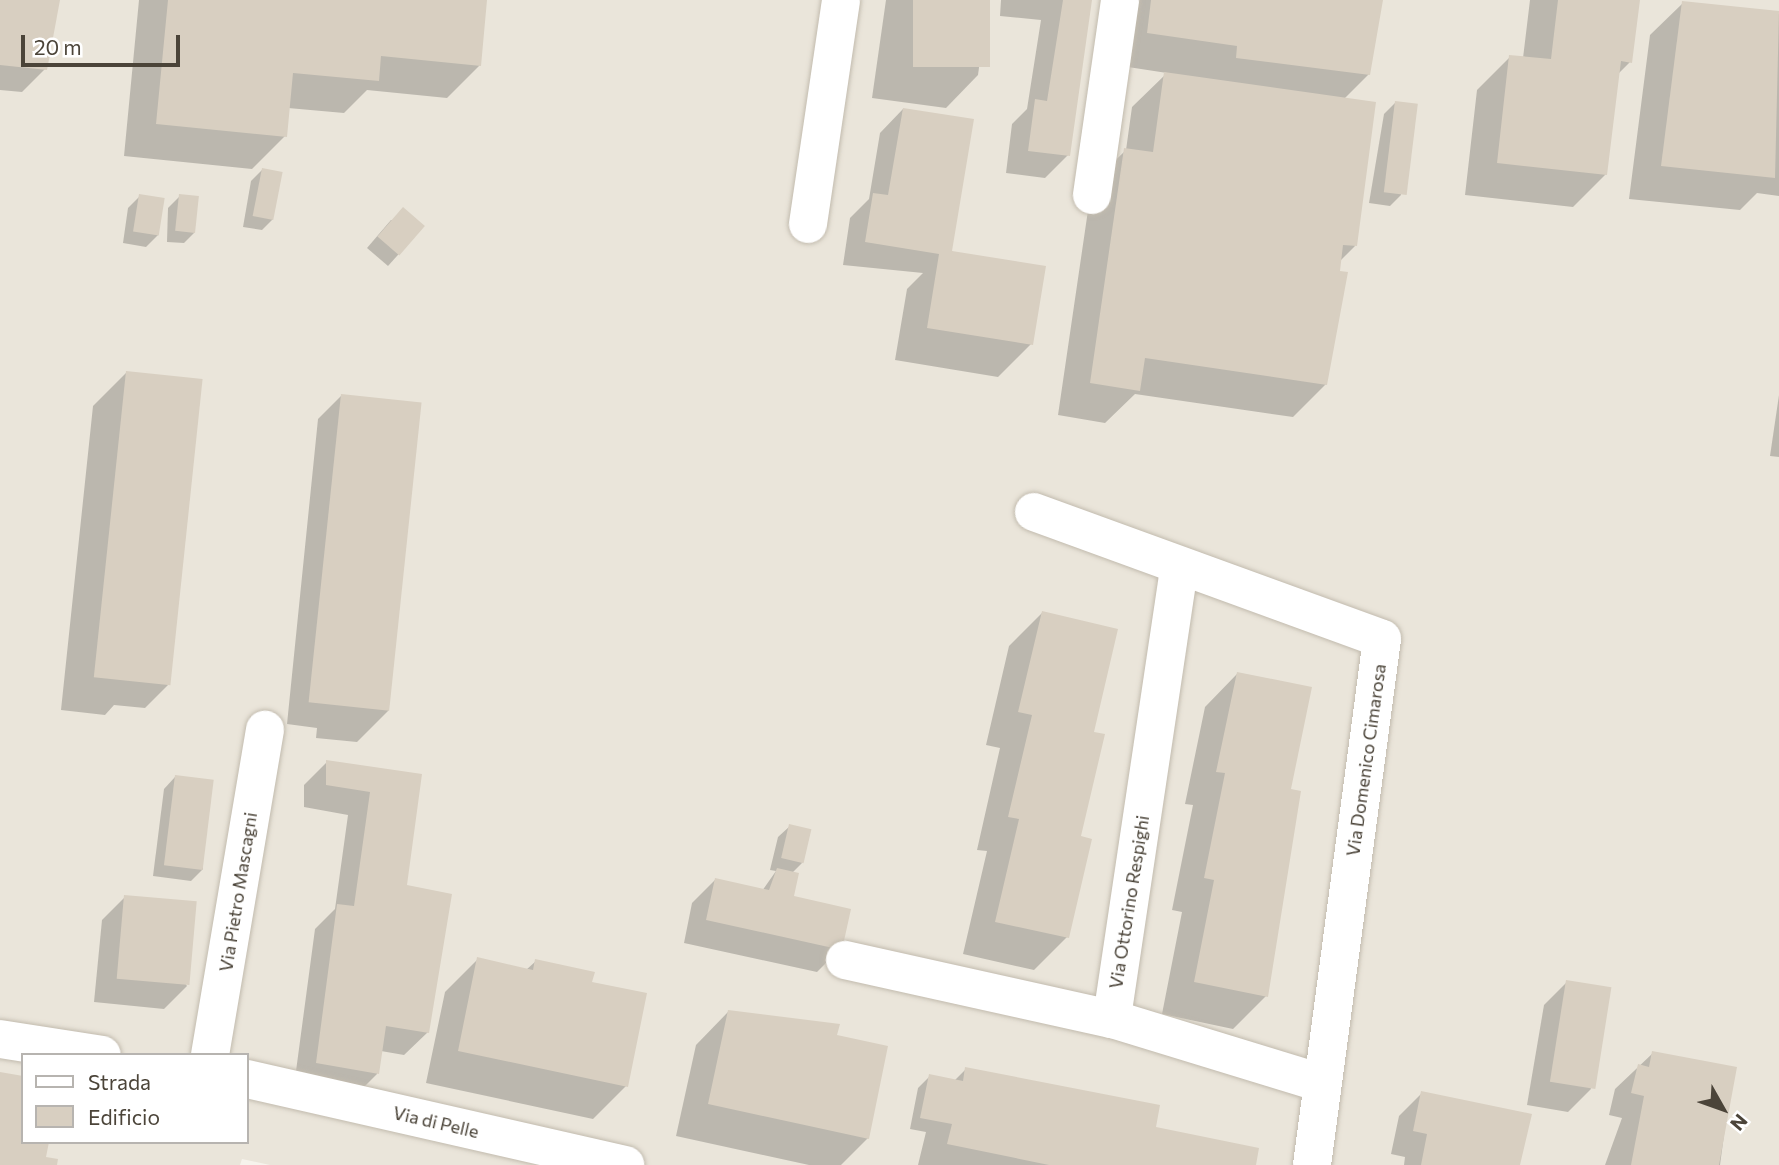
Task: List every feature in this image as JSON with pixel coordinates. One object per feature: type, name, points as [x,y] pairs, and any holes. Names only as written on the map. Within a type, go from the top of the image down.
[{"type":"street","points":[[807,224],[841,0]]},
{"type":"street","points":[[1092,195],[1121,0]]},
{"type":"street","name":"Via Domenico Cimarosa","points":[[1034,512],[1180,569],[1382,639],[1312,1165]]},
{"type":"street","name":"Via Ottorino Respighi","points":[[1112,1019],[1180,569]]},
{"type":"street","name":"Via Pietro Mascagni","points":[[211,1053],[265,730]]},
{"type":"street","points":[[845,960],[1112,1019],[1321,1083]]},
{"type":"street","points":[[0,1040],[88,1053]]},
{"type":"street","name":"Via di Pelle","points":[[248,1079],[625,1165]]},
{"type":"shaded area","points":[[0,0],[1779,0],[1779,1165],[270,1165],[242,1159],[240,1165],[0,1165]]},
{"type":"building","points":[[0,0],[60,0],[47,70],[0,65]]},
{"type":"building","points":[[168,0],[487,0],[481,66],[381,56],[379,81],[293,73],[287,137],[156,124]]},
{"type":"building","points":[[913,0],[990,0],[990,67],[913,67]]},
{"type":"building","points":[[1063,0],[1092,0],[1070,156],[1028,151],[1035,99],[1047,101]]},
{"type":"building","points":[[1151,0],[1383,0],[1370,75],[1236,58],[1237,46],[1147,33]]},
{"type":"building","points":[[1558,0],[1640,0],[1632,63],[1621,61],[1607,175],[1497,163],[1509,55],[1551,59]]},
{"type":"building","points":[[1682,1],[1779,11],[1775,178],[1661,166]]},
{"type":"building","points":[[1164,72],[1376,102],[1357,246],[1343,245],[1340,271],[1348,272],[1327,385],[1145,358],[1140,391],[1090,383],[1124,148],[1153,152]]},
{"type":"building","points":[[1395,101],[1418,104],[1407,195],[1384,192]]},
{"type":"building","points":[[903,108],[974,119],[952,251],[1046,266],[1033,345],[927,328],[939,254],[865,242],[873,193],[888,195]]},
{"type":"building","points":[[262,168],[283,172],[273,220],[253,216]]},
{"type":"building","points":[[139,194],[165,198],[159,236],[133,232]]},
{"type":"building","points":[[179,194],[199,196],[195,233],[175,231]]},
{"type":"building","points":[[403,207],[425,226],[399,255],[377,236]]},
{"type":"building","points":[[126,371],[203,379],[170,685],[94,677]]},
{"type":"building","points":[[341,394],[422,402],[389,711],[309,702]]},
{"type":"building","points":[[1042,611],[1118,629],[1094,732],[1105,734],[1081,836],[1092,839],[1069,938],[995,922],[1019,819],[1008,817],[1032,715],[1018,712]]},
{"type":"building","points":[[1237,672],[1312,687],[1291,789],[1301,791],[1268,997],[1194,982],[1214,880],[1204,878],[1225,773],[1216,772]]},
{"type":"building","points":[[326,760],[422,774],[407,885],[452,894],[429,1033],[386,1026],[379,1074],[316,1063],[337,904],[354,906],[370,792],[326,785]]},
{"type":"building","points":[[175,775],[214,780],[203,870],[164,865]]},
{"type":"building","points":[[789,824],[811,829],[804,863],[781,858]]},
{"type":"building","points":[[777,868],[799,873],[794,896],[851,909],[842,950],[706,920],[715,878],[769,890]]},
{"type":"building","points":[[124,895],[197,901],[189,985],[117,979]]},
{"type":"building","points":[[477,957],[533,970],[535,959],[595,972],[592,982],[647,993],[628,1087],[458,1051]]},
{"type":"building","points":[[1566,980],[1611,987],[1595,1089],[1550,1082]]},
{"type":"building","points":[[728,1010],[840,1024],[837,1035],[888,1046],[869,1139],[708,1104]]},
{"type":"building","points":[[1652,1051],[1737,1067],[1719,1165],[1631,1165],[1644,1096],[1631,1093],[1638,1064],[1649,1067]]},
{"type":"building","points":[[965,1067],[1160,1105],[1156,1127],[1259,1148],[1256,1165],[1049,1165],[947,1144],[952,1124],[920,1118],[929,1074],[963,1081]]},
{"type":"building","points":[[0,1072],[21,1076],[21,1144],[49,1144],[46,1157],[58,1159],[57,1165],[0,1165]]},
{"type":"building","points":[[1421,1091],[1532,1114],[1520,1165],[1421,1165],[1427,1134],[1413,1131]]}]
